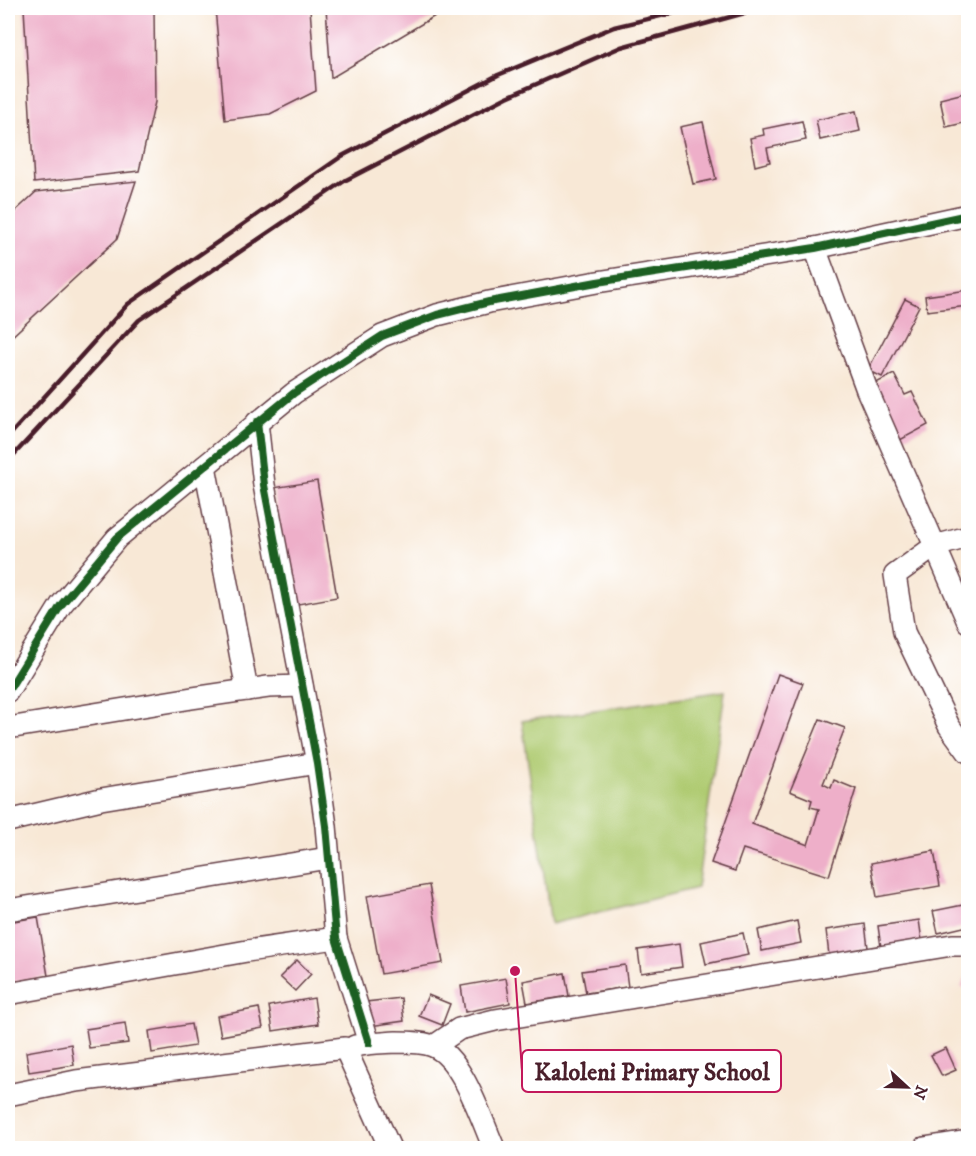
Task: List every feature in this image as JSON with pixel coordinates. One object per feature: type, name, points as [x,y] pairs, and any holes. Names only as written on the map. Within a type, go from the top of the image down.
[{"type":"street","points":[[8,691],[61,605],[101,556],[140,517],[302,387],[360,348],[397,329],[436,315],[540,292],[815,248],[969,215]]},
{"type":"street","points":[[815,248],[867,390],[969,622]]},
{"type":"street","points":[[257,422],[264,485],[317,763],[336,938],[369,1043]]},
{"type":"street","points":[[205,466],[248,690]]},
{"type":"street","points":[[969,537],[935,546],[895,575],[904,632],[949,726],[969,752]]},
{"type":"street","points":[[8,728],[248,690],[302,686]]},
{"type":"street","points":[[8,821],[101,799],[317,763]]},
{"type":"street","points":[[8,910],[328,858]]},
{"type":"street","points":[[8,994],[236,952],[336,938]]},
{"type":"street","points":[[434,1046],[459,1029],[495,1020],[742,978],[952,945],[969,945]]},
{"type":"street","points":[[8,1095],[76,1081],[345,1048],[369,1043],[409,1042],[434,1046],[459,1070],[494,1149]]},
{"type":"street","points":[[345,1048],[390,1149]]},
{"type":"street","points":[[924,1149],[969,1141]]},
{"type":"green space","points":[[725,691],[697,888],[551,924],[522,721]]},
{"type":"building","points":[[24,8],[154,8],[155,102],[139,171],[34,183]]},
{"type":"building","points":[[215,8],[310,8],[316,91],[270,114],[225,120]]},
{"type":"building","points":[[326,8],[445,8],[445,10],[331,78]]},
{"type":"building","points":[[968,92],[968,122],[946,127],[940,99]]},
{"type":"building","points":[[856,111],[860,131],[820,140],[816,120]]},
{"type":"building","points":[[802,121],[806,140],[767,148],[770,162],[755,166],[750,138],[764,135],[763,129]]},
{"type":"building","points":[[703,122],[716,179],[693,184],[680,127]]},
{"type":"building","points":[[136,181],[117,239],[8,340],[8,218],[36,192]]},
{"type":"building","points":[[968,290],[968,306],[927,311],[925,296]]},
{"type":"building","points":[[905,299],[919,306],[882,377],[868,370]]},
{"type":"building","points":[[894,374],[905,395],[912,392],[928,425],[900,440],[872,385]]},
{"type":"building","points":[[317,481],[337,597],[293,605],[273,488]]},
{"type":"building","points":[[778,674],[803,683],[752,824],[808,845],[819,809],[810,807],[812,800],[790,791],[820,719],[845,728],[823,784],[831,788],[834,780],[856,789],[829,876],[743,849],[735,871],[711,863]]},
{"type":"building","points":[[934,851],[940,886],[877,897],[871,863]]},
{"type":"building","points":[[429,885],[443,963],[381,974],[367,896]]},
{"type":"building","points":[[968,904],[968,926],[938,933],[933,911]]},
{"type":"building","points":[[38,917],[48,976],[8,983],[8,922]]},
{"type":"building","points":[[919,920],[922,941],[881,947],[878,926]]},
{"type":"building","points":[[797,921],[801,943],[762,951],[758,930]]},
{"type":"building","points":[[865,924],[868,948],[829,955],[826,930]]},
{"type":"building","points":[[743,933],[748,955],[706,964],[701,942]]},
{"type":"building","points":[[679,944],[682,967],[641,973],[638,950]]},
{"type":"building","points":[[297,960],[311,974],[295,991],[280,977]]},
{"type":"building","points":[[625,965],[628,987],[586,993],[582,971]]},
{"type":"building","points":[[565,973],[569,996],[527,1003],[523,981]]},
{"type":"building","points":[[968,973],[968,990],[961,987]]},
{"type":"building","points":[[506,978],[510,1003],[465,1012],[461,986]]},
{"type":"building","points":[[428,995],[450,1004],[442,1025],[419,1016]]},
{"type":"building","points":[[314,998],[318,1024],[273,1031],[269,1006]]},
{"type":"building","points":[[401,998],[404,1021],[370,1026],[366,1002]]},
{"type":"building","points":[[259,1008],[263,1028],[221,1036],[217,1016]]},
{"type":"building","points":[[125,1023],[128,1043],[89,1048],[86,1029]]},
{"type":"building","points":[[191,1024],[195,1046],[152,1053],[149,1031]]},
{"type":"building","points":[[71,1044],[74,1065],[29,1072],[26,1052]]},
{"type":"building","points":[[8,1048],[12,1067],[8,1068]]},
{"type":"building","points":[[946,1048],[956,1070],[942,1076],[931,1055]]},
{"type":"railway","points":[[8,437],[128,304],[342,156],[498,75],[614,27],[694,8]]},
{"type":"railway","points":[[8,461],[139,320],[346,180],[507,97],[621,47],[763,8]]},
{"type":"cycle path","points":[[8,691],[61,605],[117,538],[294,393],[382,336],[437,315],[489,302],[597,282],[815,248],[968,215]]},
{"type":"cycle path","points":[[257,422],[264,485],[317,763],[326,826],[336,938],[369,1043]]},
{"type":"place","name":"Kaloleni Primary School","points":[[515,971]]}]
